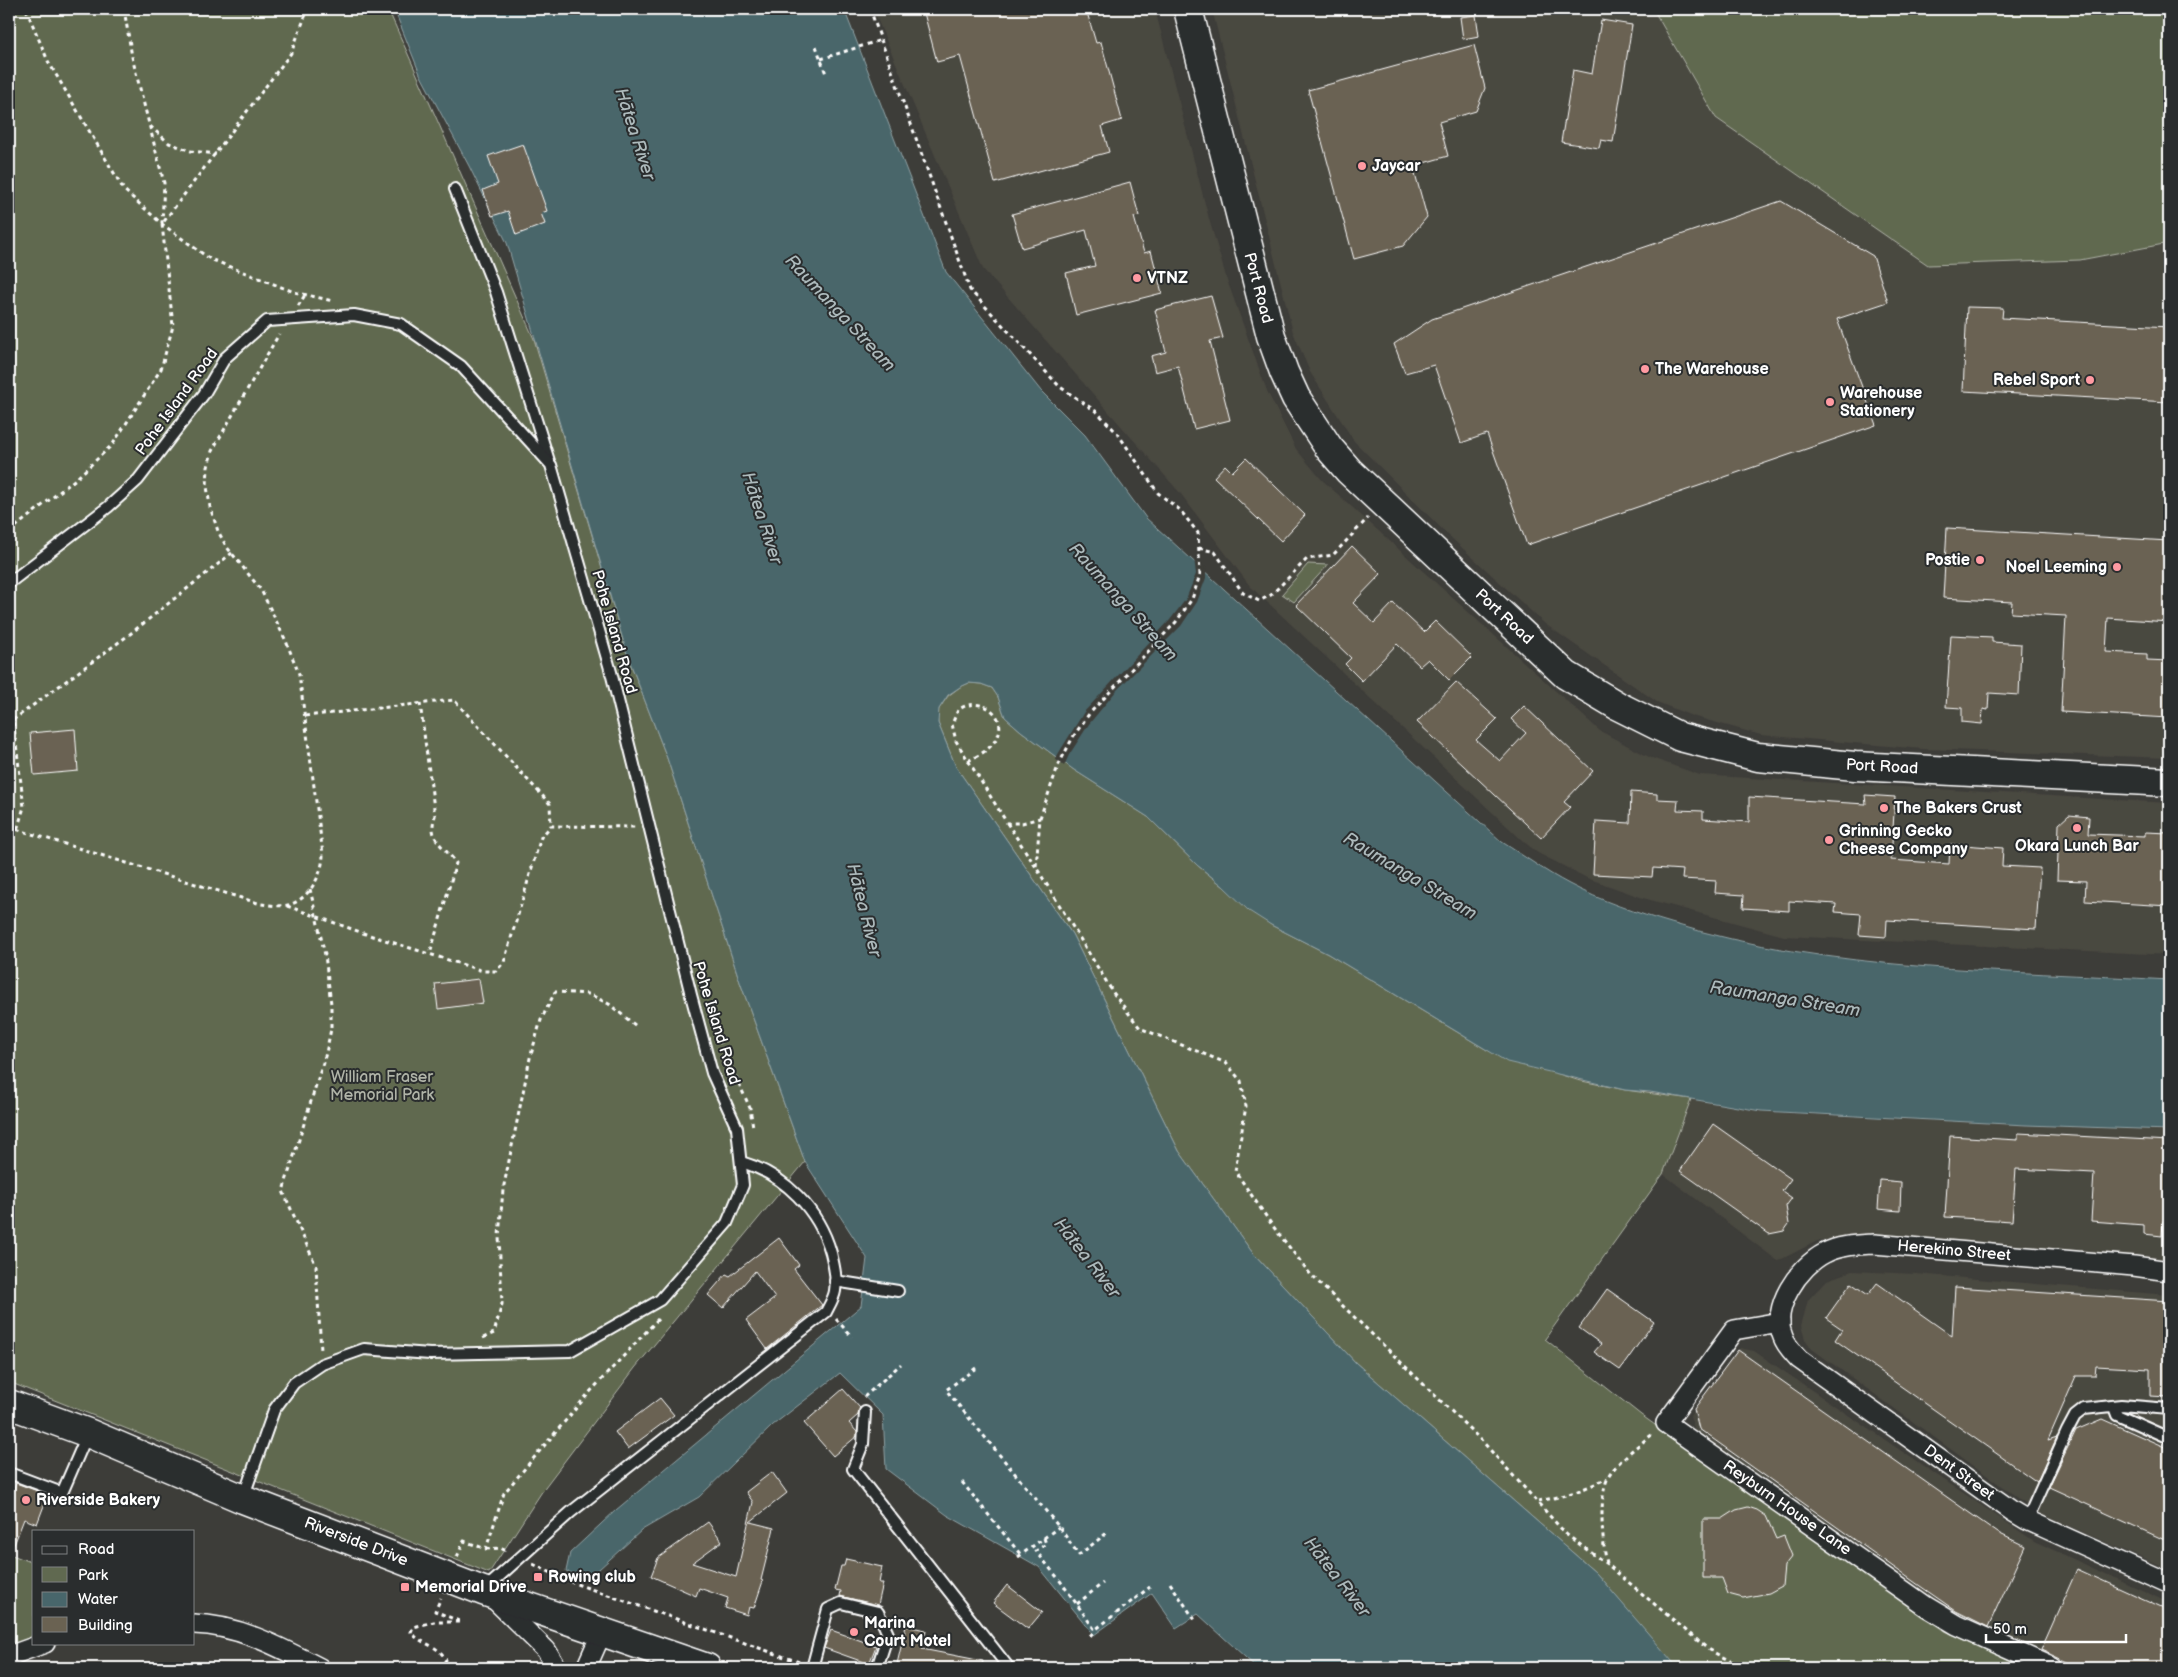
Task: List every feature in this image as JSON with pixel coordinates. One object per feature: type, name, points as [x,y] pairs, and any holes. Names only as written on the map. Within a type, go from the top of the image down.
[{"type":"main road","name":"Port Road","points":[[1188,9],[1260,299],[1284,372],[1296,398],[1329,448],[1349,471],[1566,675],[1618,706],[1680,737],[1758,757],[1826,763],[2169,782]]},
{"type":"main road","name":"Riverside Drive","points":[[9,1404],[88,1433],[243,1499],[485,1592],[707,1668]]},
{"type":"street","name":"Herekino Street","points":[[1780,1322],[1781,1311],[1787,1294],[1809,1264],[1824,1253],[1857,1245],[1874,1244],[2124,1265],[2169,1271]]},
{"type":"street","points":[[1666,1423],[1734,1330],[1780,1322]]},
{"type":"street","name":"Dent Street","points":[[1780,1322],[1782,1337],[1799,1359],[2027,1520],[2169,1584]]},
{"type":"street","name":"Reyburn House Lane","points":[[1666,1423],[1927,1607],[1957,1625],[2053,1668]]},
{"type":"street","points":[[485,1592],[546,1650],[556,1668]]},
{"type":"street","points":[[195,1624],[208,1624],[235,1631],[266,1642],[320,1668]]},
{"type":"street","points":[[586,1668],[602,1632]]},
{"type":"street","points":[[9,1656],[42,1644]]},
{"type":"lane","name":"Pohe Island Road","points":[[243,1499],[274,1410],[294,1383],[322,1364],[364,1349],[430,1354],[570,1350],[660,1300],[727,1222],[743,1185],[736,1128],[712,1073],[611,672],[550,465],[496,292],[455,189]]},
{"type":"lane","name":"Pohe Island Road","points":[[9,583],[108,508],[138,480],[204,394],[225,358],[267,321],[354,316],[401,324],[461,366],[550,465]]},
{"type":"lane","points":[[485,1592],[519,1558],[571,1512],[826,1312],[835,1292],[835,1270],[827,1241],[812,1212],[782,1182],[755,1166],[741,1162]]},
{"type":"lane","points":[[835,1281],[898,1290]]},
{"type":"lane","points":[[2027,1520],[2066,1432],[2076,1416],[2084,1409],[2121,1405],[2169,1409]]},
{"type":"lane","points":[[2114,1407],[2117,1415],[2169,1438]]},
{"type":"lane","points":[[865,1412],[863,1444],[852,1468],[1009,1668]]},
{"type":"lane","points":[[9,1473],[62,1493],[88,1433]]},
{"type":"lane","points":[[812,1668],[828,1609],[841,1603],[878,1612],[888,1634],[877,1668]]},
{"type":"path","points":[[26,9],[48,61],[124,190],[162,224],[210,259],[294,292],[341,302]]},
{"type":"path","points":[[9,532],[77,478],[112,444],[161,369],[173,326],[162,224],[164,183],[132,57],[124,9]]},
{"type":"path","points":[[162,224],[291,53],[308,9]]},
{"type":"path","points":[[870,9],[970,290],[1060,387],[1097,412],[1118,434],[1158,494],[1180,510],[1198,533],[1200,575],[1192,599],[1176,622],[1089,714],[1073,737],[1049,791],[1040,818],[1036,867]]},
{"type":"path","points":[[821,59],[881,40]]},
{"type":"path","points":[[816,46],[826,74]]},
{"type":"path","points":[[150,126],[169,143],[191,151],[216,154]]},
{"type":"path","points":[[287,906],[301,900],[310,889],[323,864],[299,674],[286,641],[261,590],[232,553],[218,531],[210,507],[207,486],[208,467],[212,451],[305,295]]},
{"type":"path","points":[[1199,548],[1215,552],[1243,593],[1259,600],[1271,594],[1307,559],[1333,555],[1382,502]]},
{"type":"path","points":[[9,724],[130,634],[232,553]]},
{"type":"path","points":[[9,827],[261,904],[287,906],[483,971],[496,970],[504,962],[541,837],[551,826],[550,804],[454,700],[304,716]]},
{"type":"path","points":[[420,703],[435,816],[432,827],[438,844],[450,853],[456,863],[430,954]]},
{"type":"path","points":[[968,762],[996,741],[999,727],[999,720],[995,713],[980,704],[964,706],[958,710],[952,724],[956,741],[968,762],[1036,867],[1114,994],[1140,1028],[1226,1063],[1241,1081],[1246,1106],[1235,1172],[1311,1275],[1469,1428],[1567,1535],[1608,1564],[1709,1650],[1744,1668]]},
{"type":"path","points":[[14,720],[24,807],[17,830]]},
{"type":"path","points":[[1007,823],[1022,823],[1040,818]]},
{"type":"path","points":[[551,826],[649,827]]},
{"type":"path","points":[[310,889],[325,955],[331,1004],[331,1029],[326,1054],[283,1191],[316,1266],[322,1364]]},
{"type":"path","points":[[451,1354],[494,1333],[502,1304],[499,1236],[503,1190],[530,1058],[541,1020],[555,992],[589,994],[609,1004],[636,1026]]},
{"type":"path","points":[[716,1032],[750,1108],[753,1129]]},
{"type":"path","points":[[486,1549],[504,1493],[589,1393],[663,1314]]},
{"type":"path","points":[[834,1316],[852,1337]]},
{"type":"path","points":[[864,1396],[901,1364]]},
{"type":"path","points":[[976,1368],[946,1390],[1059,1527],[1079,1555],[1108,1532]]},
{"type":"path","points":[[1537,1501],[1584,1490],[1608,1477],[1623,1458],[1666,1423]]},
{"type":"path","points":[[1608,1477],[1602,1525],[1604,1552],[1608,1564]]},
{"type":"path","points":[[962,1482],[1020,1556],[1059,1527]]},
{"type":"path","points":[[1044,1538],[1046,1544],[1036,1551],[1095,1630]]},
{"type":"path","points":[[439,1668],[446,1660],[442,1651],[415,1637],[412,1627],[434,1622],[462,1622],[435,1611],[464,1541],[486,1549],[501,1548],[568,1581],[812,1668]]},
{"type":"path","points":[[1077,1604],[1103,1583]]},
{"type":"path","points":[[1170,1583],[1195,1620]]},
{"type":"path","points":[[1090,1636],[1150,1587]]},
{"type":"shaded area","points":[[873,9],[1155,9],[1209,219],[1227,280],[1267,391],[1296,449],[1322,480],[1600,731],[1649,757],[1700,775],[2169,803],[2169,955],[1784,936],[1643,898],[1587,878],[1538,853],[1250,586],[1181,494],[983,269]]},
{"type":"shaded area","points":[[1212,9],[1653,9],[1716,118],[2080,260],[2169,243],[2169,758],[1923,749],[1761,735],[1692,716],[1657,702],[1545,624],[1447,534],[1354,441],[1310,372],[1293,332]]},
{"type":"shaded area","points":[[1691,1099],[1784,1113],[2169,1130],[2169,1267],[1889,1242],[1817,1241],[1778,1261],[1663,1174]]},
{"type":"shaded area","points":[[1852,1271],[1916,1274],[2169,1295],[2169,1570],[2039,1513],[1812,1349],[1805,1339],[1801,1326],[1808,1300],[1827,1280]]},
{"type":"shaded area","points":[[1740,1348],[1754,1351],[2034,1541],[2169,1603],[2169,1668],[2057,1668],[1986,1637],[1701,1440],[1690,1416]]},
{"type":"green space","name":"William Fraser Memorial Park","points":[[9,9],[388,9],[534,339],[628,657],[667,758],[740,982],[805,1162],[635,1368],[545,1487],[489,1573],[9,1382]]},
{"type":"green space","points":[[1653,9],[2169,9],[2169,243],[2080,260],[1928,265],[1716,118]]},
{"type":"green space","points":[[1308,564],[1328,565],[1294,602],[1282,594]]},
{"type":"green space","points":[[969,683],[981,684],[992,688],[998,697],[1005,717],[1021,731],[1074,770],[1148,817],[1197,865],[1271,925],[1328,954],[1487,1050],[1577,1080],[1625,1090],[1691,1099],[1663,1174],[1545,1339],[1641,1415],[1943,1630],[2028,1668],[1678,1668],[1675,1666],[1596,1573],[1356,1363],[1252,1252],[1179,1151],[1072,934],[956,767],[938,723],[937,715],[948,696]]},
{"type":"green space","points":[[9,1554],[32,1562],[32,1644],[56,1644],[9,1663]]},
{"type":"water","points":[[394,9],[844,9],[946,272],[1041,391],[1085,435],[1146,518],[1502,842],[1569,884],[1594,896],[1658,919],[1732,939],[1793,951],[1918,966],[2169,980],[2169,1130],[2026,1125],[1761,1111],[1650,1092],[1625,1090],[1507,1062],[1328,954],[1271,925],[1249,911],[1197,865],[1148,817],[1074,770],[1021,731],[1005,717],[998,697],[992,688],[981,684],[969,683],[948,695],[939,709],[938,723],[956,767],[1072,934],[1179,1151],[1252,1252],[1356,1363],[1596,1573],[1678,1668],[1257,1668],[1198,1614],[1176,1628],[1152,1593],[1094,1635],[1039,1567],[947,1515],[886,1469],[883,1415],[840,1373],[773,1425],[699,1497],[642,1530],[588,1579],[566,1571],[570,1553],[616,1510],[861,1306],[867,1258],[805,1162],[740,982],[667,758],[628,657],[507,243],[420,74]]},
{"type":"pier","points":[[1194,558],[1206,569],[1206,578],[1197,602],[1181,626],[1117,690],[1089,724],[1064,766],[1055,759],[1084,712],[1170,620],[1186,599],[1196,574]]},
{"type":"building","points":[[923,9],[1086,9],[1096,43],[1101,42],[1122,120],[1102,126],[1109,152],[995,183],[960,56],[937,62]]},
{"type":"building","points":[[1476,15],[1479,36],[1463,39],[1460,17]]},
{"type":"building","points":[[1601,20],[1632,25],[1613,142],[1601,140],[1599,148],[1561,142],[1573,70],[1592,74]]},
{"type":"building","points":[[1474,45],[1485,88],[1476,111],[1439,122],[1448,156],[1413,166],[1427,217],[1403,246],[1354,259],[1308,90]]},
{"type":"building","points":[[523,144],[547,211],[541,213],[545,224],[516,235],[508,211],[492,216],[483,190],[498,184],[488,156]]},
{"type":"building","points":[[1130,182],[1139,216],[1134,217],[1144,253],[1151,251],[1162,293],[1076,315],[1066,273],[1095,266],[1086,230],[1022,248],[1012,214]]},
{"type":"building","name":"The Warehouse","points":[[1781,201],[1873,256],[1888,302],[1837,319],[1876,425],[1527,545],[1487,434],[1461,443],[1434,365],[1405,373],[1394,344],[1432,319]]},
{"type":"building","points":[[1211,296],[1223,338],[1210,341],[1230,420],[1194,429],[1178,366],[1155,372],[1151,356],[1166,352],[1155,310]]},
{"type":"building","points":[[1967,307],[2003,308],[2002,318],[2169,327],[2169,402],[1963,391]]},
{"type":"building","points":[[1246,458],[1305,515],[1281,541],[1214,477],[1225,465],[1232,472]]},
{"type":"building","points":[[1947,528],[2169,541],[2169,622],[2108,618],[2106,652],[2147,654],[2147,660],[2169,661],[2169,718],[2061,712],[2066,616],[2011,613],[2012,602],[1943,598]]},
{"type":"building","points":[[1352,546],[1381,574],[1353,603],[1374,623],[1393,603],[1424,632],[1435,621],[1472,657],[1449,680],[1428,659],[1420,666],[1397,644],[1362,681],[1345,664],[1351,658],[1296,605]]},
{"type":"building","points":[[1951,635],[1992,637],[1992,642],[2021,644],[2019,695],[1989,693],[1988,710],[1983,709],[1982,724],[1962,722],[1962,708],[1946,707]]},
{"type":"building","points":[[1456,682],[1497,719],[1476,740],[1500,761],[1526,733],[1511,719],[1524,706],[1593,771],[1564,802],[1570,807],[1541,838],[1417,722]]},
{"type":"building","points":[[75,729],[78,771],[34,775],[30,733]]},
{"type":"building","points":[[1631,792],[1657,794],[1657,799],[1678,800],[1677,810],[1703,811],[1703,819],[1749,822],[1749,797],[1866,804],[1865,795],[1895,797],[1891,860],[1949,864],[1950,844],[2003,848],[2002,866],[2040,868],[2036,929],[1887,920],[1886,937],[1859,935],[1861,914],[1835,912],[1836,904],[1789,901],[1789,911],[1743,908],[1744,895],[1715,893],[1716,881],[1682,879],[1683,870],[1653,868],[1652,877],[1593,874],[1596,821],[1630,823]]},
{"type":"building","points":[[2069,815],[2089,817],[2088,834],[2145,836],[2145,832],[2169,833],[2169,906],[2085,901],[2086,881],[2057,880],[2059,824]]},
{"type":"building","points":[[479,979],[483,1003],[438,1009],[435,984]]},
{"type":"building","points":[[1713,1124],[1791,1179],[1782,1191],[1792,1198],[1786,1206],[1789,1224],[1784,1231],[1769,1234],[1680,1171]]},
{"type":"building","points":[[2018,1133],[2169,1141],[2169,1221],[2163,1221],[2162,1236],[2144,1234],[2144,1225],[2091,1221],[2094,1173],[2016,1169],[2012,1221],[1945,1217],[1950,1136],[2018,1140]]},
{"type":"building","points":[[1880,1180],[1901,1182],[1900,1211],[1878,1209]]},
{"type":"building","points":[[779,1238],[799,1265],[794,1269],[822,1305],[767,1349],[746,1320],[775,1298],[755,1271],[723,1308],[708,1295],[726,1274],[730,1276]]},
{"type":"building","points":[[1851,1283],[1868,1295],[1877,1283],[1952,1336],[1955,1287],[2169,1301],[2169,1397],[2150,1396],[2150,1369],[2096,1366],[2095,1376],[2076,1376],[2048,1440],[2057,1437],[2037,1482],[1835,1340],[1842,1329],[1826,1318]]},
{"type":"building","points":[[1607,1289],[1654,1322],[1620,1370],[1594,1352],[1601,1344],[1579,1328]]},
{"type":"building","points":[[1738,1350],[1998,1533],[2025,1546],[1988,1627],[1956,1611],[1699,1429],[1694,1409]]},
{"type":"building","points":[[843,1389],[860,1408],[858,1415],[849,1423],[857,1432],[857,1436],[833,1456],[804,1423]]},
{"type":"building","points":[[660,1398],[674,1415],[628,1449],[615,1432]]},
{"type":"building","points":[[2102,1419],[2169,1449],[2169,1542],[2049,1487],[2076,1430]]},
{"type":"building","points":[[772,1472],[787,1493],[750,1522],[774,1528],[761,1580],[763,1581],[754,1608],[749,1607],[747,1615],[725,1608],[728,1598],[699,1588],[696,1596],[651,1576],[658,1558],[708,1522],[722,1541],[692,1563],[736,1577],[753,1502],[746,1492]]},
{"type":"building","points":[[16,1483],[48,1495],[37,1524],[24,1519],[10,1555],[9,1503]]},
{"type":"building","points":[[1748,1507],[1766,1516],[1776,1539],[1784,1536],[1792,1556],[1784,1566],[1782,1586],[1769,1593],[1743,1598],[1728,1594],[1722,1578],[1703,1578],[1703,1519],[1722,1519],[1736,1510]]},
{"type":"building","points":[[846,1559],[882,1567],[879,1583],[883,1583],[878,1605],[840,1596],[841,1591],[835,1590],[841,1566],[844,1566]]},
{"type":"building","points":[[2077,1569],[2169,1611],[2169,1668],[2080,1668],[2041,1650]]},
{"type":"building","points":[[1007,1585],[1042,1612],[1028,1629],[993,1603]]},
{"type":"building","points":[[906,1626],[926,1630],[922,1649],[983,1661],[982,1668],[896,1668]]},
{"type":"building","points":[[831,1630],[876,1646],[869,1664],[824,1648]]},
{"type":"place","name":"Jaycar","points":[[1362,166]]},
{"type":"place","name":"VTNZ","points":[[1137,278]]},
{"type":"place","name":"The Warehouse","points":[[1645,369]]},
{"type":"place","name":"Rebel Sport","points":[[2090,380]]},
{"type":"place","name":"Warehouse Stationery","points":[[1830,402]]},
{"type":"place","name":"Postie","points":[[1980,560]]},
{"type":"place","name":"Noel Leeming","points":[[2117,567]]},
{"type":"place","name":"The Bakers Crust","points":[[1884,808]]},
{"type":"place","name":"Okara Lunch Bar","points":[[2077,828]]},
{"type":"place","name":"Grinning Gecko Cheese Company","points":[[1829,840]]},
{"type":"place","name":"Riverside Bakery","points":[[26,1500]]},
{"type":"place","name":"Rowing club","points":[[538,1577]]},
{"type":"place","name":"Memorial Drive","points":[[405,1587]]},
{"type":"place","name":"Marina Court Motel","points":[[854,1632]]},
{"type":"water label","name":"Hātea River","points":[[635,134]]},
{"type":"water label","name":"Raumanga Stream","points":[[840,313]]},
{"type":"water label","name":"Hātea River","points":[[762,518]]},
{"type":"water label","name":"Raumanga Stream","points":[[1123,602]]},
{"type":"water label","name":"Raumanga Stream","points":[[1410,876]]},
{"type":"water label","name":"Hātea River","points":[[864,910]]},
{"type":"water label","name":"Raumanga Stream","points":[[1785,999]]},
{"type":"water label","name":"Hātea River","points":[[1087,1258]]},
{"type":"water label","name":"Hātea River","points":[[1337,1577]]}]
